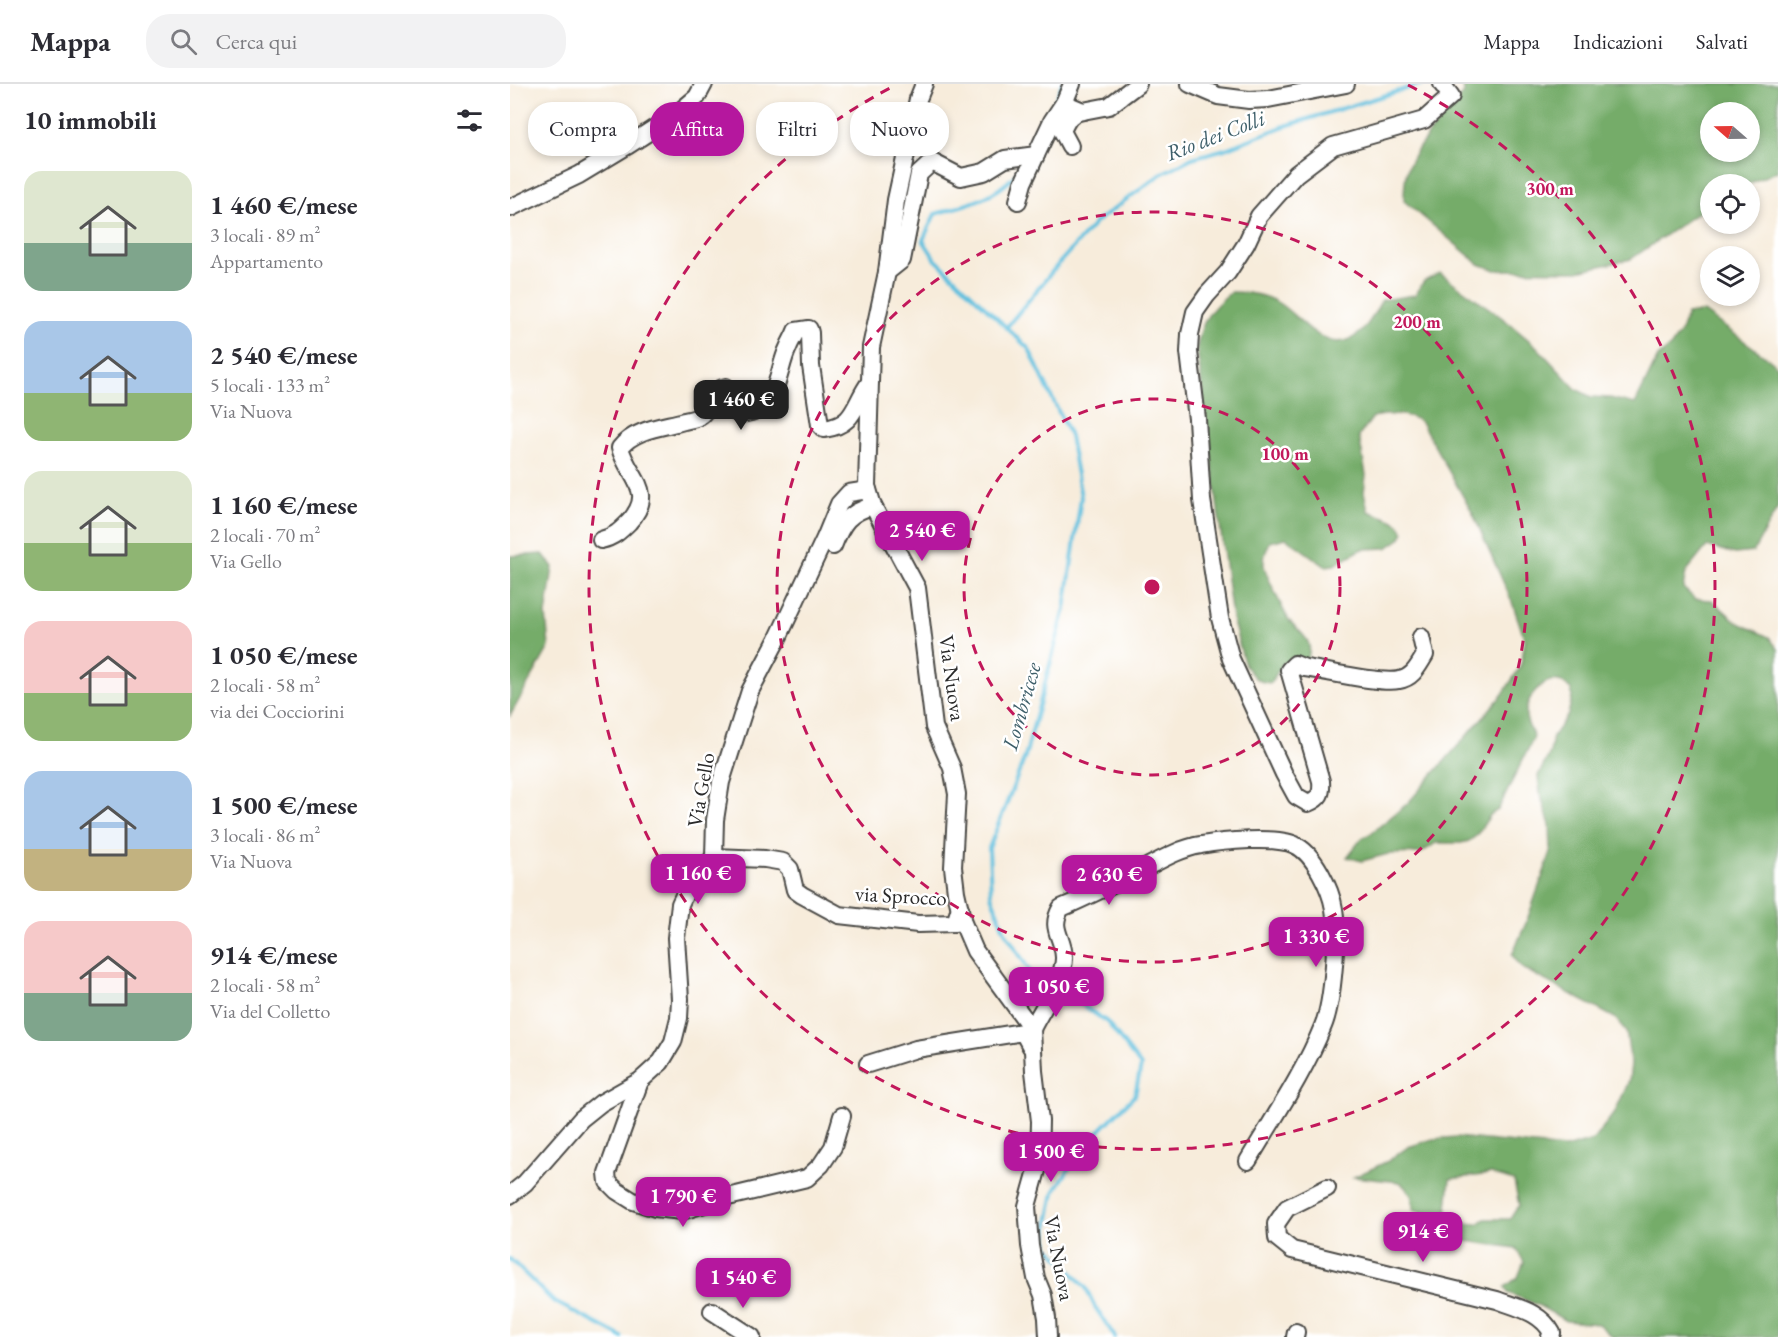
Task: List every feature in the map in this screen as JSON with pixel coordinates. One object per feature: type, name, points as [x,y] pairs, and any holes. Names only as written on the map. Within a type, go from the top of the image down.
[{"type":"street","points":[[510,208],[579,175],[627,146],[697,98],[704,84]]},
{"type":"street","name":"Via Nuova","points":[[924,84],[918,99],[896,200],[887,272],[871,347],[868,490],[873,506],[917,588],[934,727],[952,768],[957,794],[952,867],[963,923],[975,951],[1032,1029],[1040,1121],[1040,1163],[1027,1206],[1030,1246],[1036,1278],[1043,1295],[1048,1337]]},
{"type":"street","points":[[1018,201],[1023,183],[1072,84]]},
{"type":"street","points":[[1070,146],[1062,131],[1068,118],[1076,112],[1109,106],[1138,84]]},
{"type":"street","points":[[1190,84],[1218,96],[1249,100],[1268,99],[1346,84]]},
{"type":"street","points":[[1421,637],[1425,655],[1415,672],[1400,680],[1381,680],[1305,668],[1295,664],[1289,670],[1321,781],[1322,792],[1317,800],[1308,803],[1296,796],[1231,659],[1220,618],[1202,500],[1197,419],[1189,351],[1195,312],[1228,272],[1246,244],[1259,216],[1296,174],[1333,146],[1424,120],[1446,90]]},
{"type":"street","points":[[1064,103],[1083,111]]},
{"type":"street","points":[[887,272],[902,260],[919,174],[932,162],[961,177],[984,172],[1005,159],[1036,155]]},
{"type":"street","points":[[601,540],[610,538],[622,529],[637,513],[642,498],[640,487],[620,448],[625,441],[637,434],[699,417],[714,392],[719,388],[726,387],[730,407],[739,414],[750,413],[761,408],[775,387],[796,331],[809,329],[811,366],[820,425],[824,429],[838,427],[850,418],[870,382]]},
{"type":"street","name":"Via Gello","points":[[510,1195],[525,1183],[581,1119],[601,1103],[640,1081],[661,1062],[674,1042],[680,999],[676,938],[680,904],[687,889],[714,857],[715,820],[725,766],[750,691],[778,638],[839,504],[849,494],[868,490]]},
{"type":"street","name":"Via Gello","points":[[809,571],[829,555],[839,532],[852,515],[857,510],[873,506]]},
{"type":"street","points":[[1032,1029],[1054,987],[1064,957],[1055,924],[1061,908],[1173,854],[1200,845],[1279,840],[1295,844],[1305,851],[1328,889],[1334,908],[1333,978],[1324,1024],[1296,1080],[1248,1161]]},
{"type":"street","name":"via Sprocco","points":[[714,857],[783,862],[790,869],[795,890],[839,915],[918,924],[955,923],[960,908]]},
{"type":"street","points":[[868,1064],[916,1049],[1023,1032],[1033,1051]]},
{"type":"street","name":"Via Gello","points":[[640,1081],[608,1173],[608,1182],[633,1201],[655,1208],[682,1211],[807,1178],[821,1165],[833,1147],[842,1116]]},
{"type":"street","points":[[1326,1188],[1287,1208],[1276,1224],[1277,1238],[1292,1250],[1497,1300],[1546,1321],[1552,1333],[1550,1337]]},
{"type":"street","points":[[712,1311],[752,1337]]},
{"type":"green space","points":[[1463,84],[1778,84],[1778,171],[1760,179],[1760,174],[1700,174],[1700,211],[1631,259],[1578,271],[1495,270],[1479,264],[1404,201],[1408,168],[1425,139],[1464,93]]},
{"type":"green space","points":[[1440,273],[1504,319],[1537,347],[1576,389],[1591,397],[1610,398],[1635,404],[1658,357],[1671,346],[1681,331],[1687,314],[1704,312],[1778,367],[1778,507],[1753,552],[1735,554],[1707,546],[1686,572],[1683,588],[1695,599],[1712,600],[1737,622],[1769,637],[1778,649],[1778,1337],[1613,1337],[1598,1324],[1566,1321],[1538,1305],[1508,1293],[1505,1287],[1518,1277],[1524,1262],[1516,1248],[1451,1239],[1437,1229],[1462,1223],[1478,1224],[1485,1219],[1510,1219],[1519,1205],[1514,1181],[1491,1174],[1450,1179],[1446,1218],[1414,1210],[1411,1194],[1400,1182],[1354,1177],[1388,1161],[1408,1147],[1433,1139],[1456,1137],[1565,1148],[1593,1140],[1615,1112],[1629,1081],[1631,1064],[1626,1031],[1615,1018],[1522,968],[1512,955],[1551,852],[1550,825],[1540,793],[1538,776],[1550,753],[1553,736],[1568,715],[1572,697],[1571,689],[1565,684],[1559,681],[1547,682],[1536,690],[1528,702],[1526,715],[1534,737],[1498,810],[1491,814],[1476,836],[1461,843],[1436,843],[1421,853],[1388,854],[1362,861],[1347,857],[1362,838],[1408,803],[1503,694],[1522,660],[1525,640],[1512,602],[1473,514],[1421,422],[1404,415],[1373,417],[1359,436],[1366,475],[1364,492],[1368,511],[1399,524],[1404,532],[1400,539],[1387,548],[1362,549],[1334,565],[1325,566],[1286,538],[1269,544],[1264,559],[1265,569],[1289,620],[1308,642],[1307,659],[1283,663],[1271,683],[1255,678],[1245,666],[1232,618],[1197,348],[1201,330],[1208,316],[1217,304],[1231,292],[1256,294],[1280,304],[1318,335],[1339,342],[1350,339],[1362,331],[1382,300],[1415,295],[1424,281]]},
{"type":"green space","points":[[543,554],[553,567],[546,615],[549,647],[510,716],[510,556]]},
{"type":"waterway","name":"Lombricese","points":[[1055,103],[1062,84]]},
{"type":"waterway","name":"Rio dei Colli","points":[[1006,328],[1096,222],[1161,174],[1192,158],[1225,149],[1282,127],[1422,84]]},
{"type":"waterway","name":"Lombricese","points":[[1023,165],[1005,185],[995,192],[984,198],[935,214],[923,240],[935,259],[1029,349],[1070,436],[1081,497],[1065,609],[1025,757],[989,848],[991,895],[1004,930],[1034,978],[1050,987]]},
{"type":"waterway","name":"Lombricese","points":[[1057,990],[1107,1022],[1141,1066],[1135,1095],[1083,1147],[1054,1192],[1048,1223],[1047,1245],[1086,1288],[1095,1307],[1115,1337]]},
{"type":"waterway","points":[[510,1259],[553,1301],[622,1337]]}]
